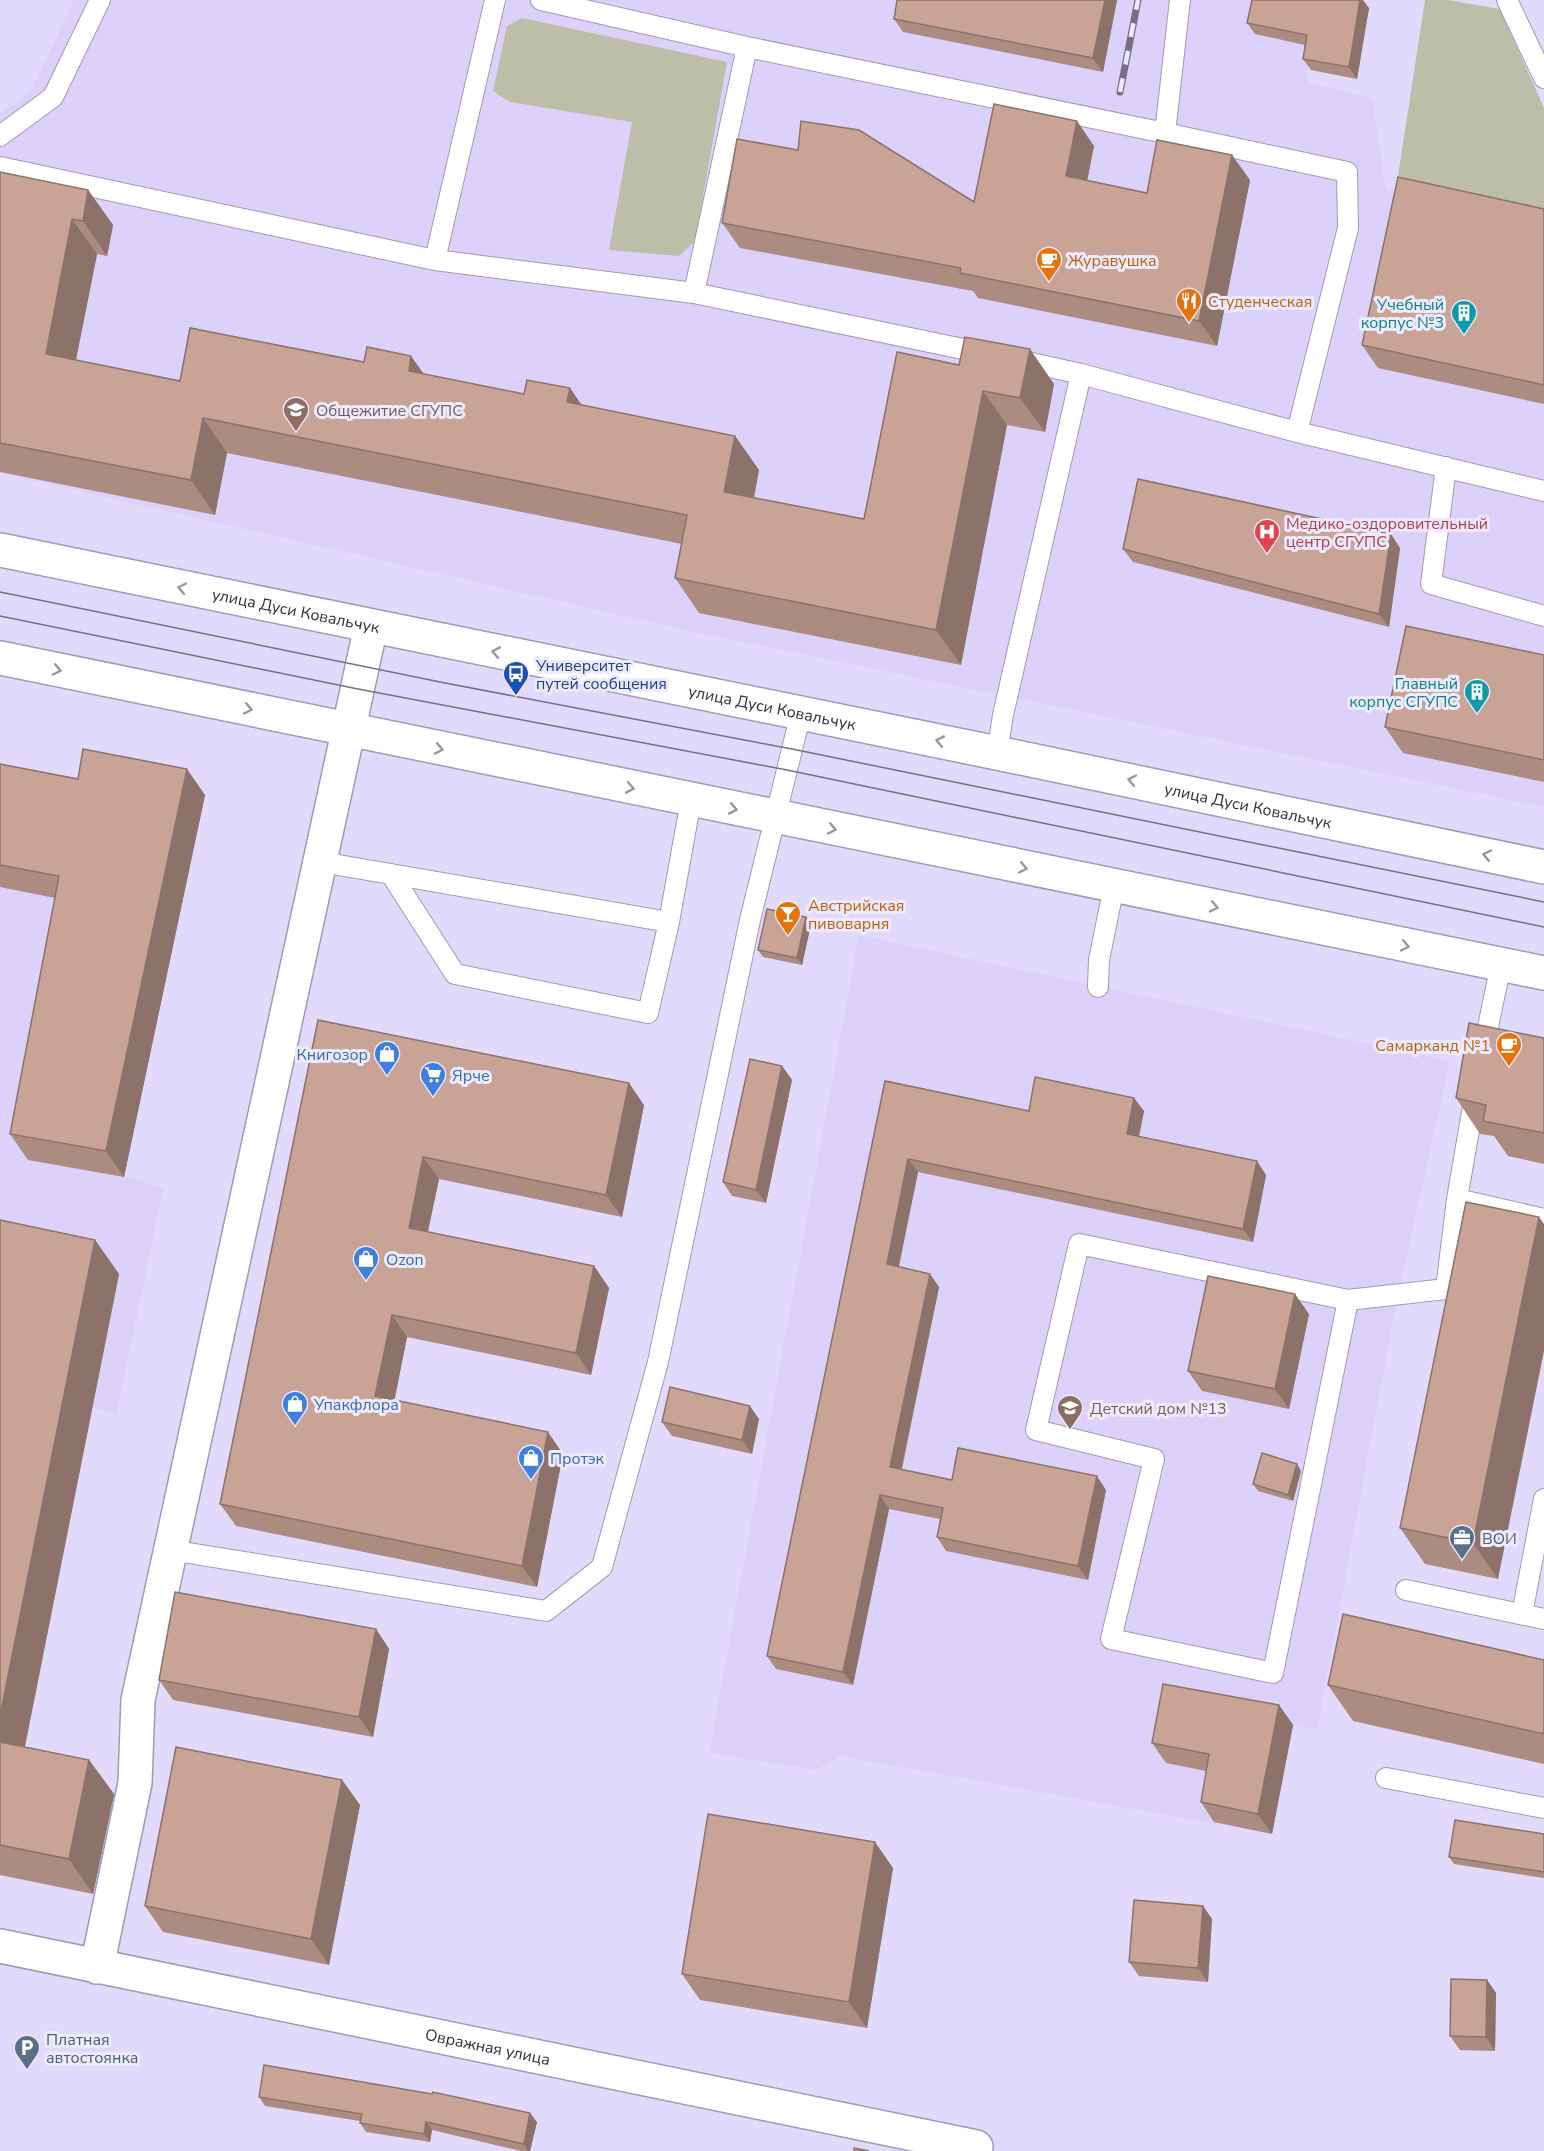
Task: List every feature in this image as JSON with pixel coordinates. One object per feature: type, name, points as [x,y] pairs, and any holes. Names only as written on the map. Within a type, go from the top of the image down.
[{"type":"main road","name":"улица Дуси Ковальчук","points":[[0,550],[1544,867]]},
{"type":"main road","points":[[97,1968],[135,1783],[138,1700],[371,626]]},
{"type":"main road","points":[[0,658],[1544,973]]},
{"type":"main road","name":"Овражная улица","points":[[0,1946],[97,1968],[976,2147]]},
{"type":"lane","points":[[0,136],[53,97],[100,0]]},
{"type":"lane","points":[[435,260],[495,0]]},
{"type":"lane","points":[[541,0],[573,3],[747,47],[1347,172],[1348,228],[1297,432]]},
{"type":"lane","points":[[1165,133],[1180,0]]},
{"type":"lane","points":[[1507,0],[1544,78]]},
{"type":"lane","points":[[694,292],[747,47]]},
{"type":"lane","points":[[0,167],[435,260],[694,292],[993,355]]},
{"type":"lane","points":[[1018,360],[1081,374],[1297,432],[1544,491]]},
{"type":"lane","points":[[997,753],[1005,706],[1081,374]]},
{"type":"lane","points":[[1446,467],[1431,584],[1544,616]]},
{"type":"lane","points":[[170,1550],[546,1611],[602,1567],[658,1362],[750,920],[801,713]]},
{"type":"lane","points":[[391,874],[455,974],[648,1013],[669,922],[691,800]]},
{"type":"lane","points":[[321,862],[669,922]]},
{"type":"lane","points":[[1098,987],[1099,960],[1114,886]]},
{"type":"lane","points":[[1348,1300],[1273,1673],[1111,1639],[1154,1459],[1036,1430],[1079,1244],[1348,1300],[1446,1289],[1457,1199],[1485,1037],[1501,964]]},
{"type":"lane","points":[[1457,1199],[1544,1219]]},
{"type":"lane","points":[[1522,1614],[1544,1499]]},
{"type":"lane","points":[[1406,1590],[1544,1619]]},
{"type":"lane","points":[[1386,1778],[1544,1808]]},
{"type":"shaded area","points":[[74,0],[1320,0],[1306,82],[1372,98],[1386,190],[1544,220],[1544,807],[684,630],[0,473],[0,113],[31,91]]},
{"type":"shaded area","points":[[101,775],[205,795],[124,1176],[163,1188],[117,1413],[93,1408],[19,1775],[0,1771],[0,786],[95,804]]},
{"type":"shaded area","name":"Детский дом №13","points":[[859,935],[1450,1061],[1398,1295],[1317,1729],[1292,1726],[1272,1834],[839,1756],[816,1770],[709,1753]]},
{"type":"green space","points":[[1425,0],[1448,0],[1500,9],[1544,108],[1544,213],[1398,176]]},
{"type":"green space","points":[[522,18],[727,62],[695,241],[679,256],[609,250],[632,122],[510,102],[493,91],[507,26]]},
{"type":"building","points":[[897,0],[1105,0],[1093,58],[894,19]]},
{"type":"building","points":[[1252,0],[1360,0],[1349,67],[1303,59],[1307,35],[1247,23]]},
{"type":"building","points":[[994,104],[1077,121],[1066,176],[1147,193],[1157,140],[1232,155],[1199,321],[960,273],[961,268],[722,223],[737,139],[798,150],[801,121],[859,130],[974,202]]},
{"type":"building","name":"Общежитие СГУПС","points":[[0,172],[88,190],[83,221],[72,219],[46,354],[180,381],[190,328],[364,362],[367,347],[411,356],[409,371],[524,394],[527,380],[570,388],[567,402],[735,436],[724,492],[864,519],[897,352],[959,365],[965,337],[1030,349],[1020,398],[983,391],[936,630],[675,578],[687,515],[203,418],[191,480],[0,443]]},
{"type":"building","points":[[1398,177],[1544,209],[1544,385],[1362,345]]},
{"type":"building","name":"Медико-оздоровительный центр СГУПС","points":[[1138,479],[1391,534],[1379,614],[1123,549]]},
{"type":"building","name":"Главный корпус СГУПС","points":[[1406,626],[1544,655],[1544,760],[1385,727]]},
{"type":"building","points":[[83,749],[187,769],[106,1151],[10,1134],[59,876],[0,865],[0,764],[78,779]]},
{"type":"building","points":[[767,909],[806,917],[797,958],[758,950]]},
{"type":"building","points":[[318,1020],[629,1083],[606,1195],[423,1157],[409,1228],[594,1266],[576,1353],[392,1315],[375,1396],[548,1432],[522,1566],[220,1504]]},
{"type":"building","points":[[1469,1023],[1544,1038],[1544,1133],[1483,1121],[1486,1105],[1456,1098]]},
{"type":"building","points":[[750,1059],[782,1066],[756,1190],[723,1182]]},
{"type":"building","points":[[1035,1077],[1134,1098],[1127,1134],[1257,1161],[1243,1229],[908,1159],[887,1264],[930,1274],[890,1467],[952,1480],[958,1448],[1097,1476],[1078,1566],[937,1537],[943,1508],[880,1495],[843,1672],[767,1656],[885,1081],[1029,1111]]},
{"type":"building","points":[[1466,1202],[1539,1217],[1473,1543],[1400,1528]]},
{"type":"building","points":[[0,1220],[95,1240],[0,1716]]},
{"type":"building","points":[[1208,1276],[1295,1294],[1275,1389],[1188,1371]]},
{"type":"building","points":[[670,1387],[750,1406],[742,1440],[662,1422]]},
{"type":"building","points":[[1262,1453],[1297,1464],[1288,1495],[1253,1484]]},
{"type":"building","points":[[175,1592],[376,1629],[359,1717],[159,1680]]},
{"type":"building","points":[[1343,1614],[1544,1660],[1544,1734],[1328,1685]]},
{"type":"building","points":[[1163,1684],[1279,1705],[1258,1814],[1201,1802],[1209,1754],[1152,1743]]},
{"type":"building","points":[[0,1742],[89,1760],[69,1859],[0,1845]]},
{"type":"building","points":[[176,1747],[342,1780],[311,1939],[145,1906]]},
{"type":"building","points":[[708,1814],[875,1842],[849,2002],[682,1974]]},
{"type":"building","points":[[1455,1820],[1544,1834],[1544,1872],[1449,1857]]},
{"type":"building","points":[[1134,1900],[1203,1906],[1198,1968],[1129,1962]]},
{"type":"building","points":[[1451,1979],[1487,1980],[1486,2037],[1450,2036]]},
{"type":"building","points":[[264,2065],[432,2094],[433,2092],[530,2113],[524,2144],[426,2122],[424,2134],[360,2123],[362,2114],[259,2097]]},
{"type":"tram line","points":[[0,592],[445,683],[792,749],[1544,902]]},
{"type":"tram line","points":[[0,616],[358,689],[787,770],[1544,927]]},
{"type":"railway","points":[[1120,92],[1138,0]]},
{"type":"place","name":"Журавушка","points":[[1049,283]]},
{"type":"place","name":"Студенческая","points":[[1189,324]]},
{"type":"place","name":"Учебный корпус №3","points":[[1464,336]]},
{"type":"place","name":"Общежитие СГУПС","points":[[296,433]]},
{"type":"place","name":"Медико-оздоровительный центр СГУПС","points":[[1267,555]]},
{"type":"place","name":"Университет путей сообщения","points":[[516,697]]},
{"type":"place","name":"Главный корпус СГУПС","points":[[1477,715]]},
{"type":"place","name":"Австрийская пивоварня","points":[[788,937]]},
{"type":"place","name":"Самарканд №1","points":[[1509,1068]]},
{"type":"place","name":"Книгозор","points":[[387,1077]]},
{"type":"place","name":"Ярче","points":[[433,1098]]},
{"type":"place","name":"Ozon","points":[[366,1282]]},
{"type":"place","name":"Упакфлора","points":[[295,1427]]},
{"type":"place","name":"Детский дом №13","points":[[1070,1431]]},
{"type":"place","name":"Протэк","points":[[531,1481]]},
{"type":"place","name":"ВОИ","points":[[1462,1561]]},
{"type":"place","name":"Платная автостоянка","points":[[27,2071]]}]
